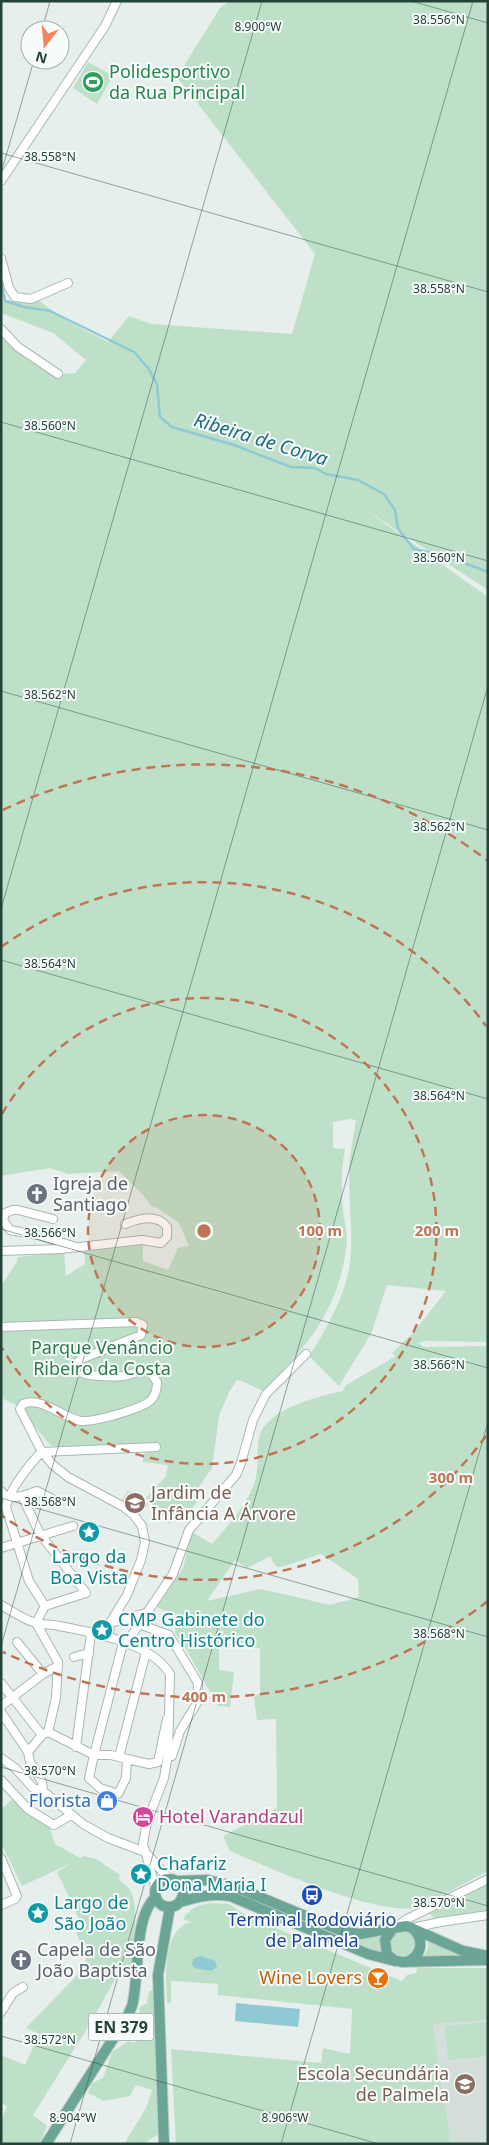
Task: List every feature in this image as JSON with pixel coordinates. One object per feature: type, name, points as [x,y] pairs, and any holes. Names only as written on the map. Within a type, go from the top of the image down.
[{"type":"main road","name":"EN 379","points":[[46,2144],[127,2017],[132,2006],[143,1919],[161,1882],[173,1880]]},
{"type":"main road","points":[[164,2144],[158,1975],[169,1922],[175,1904],[183,1891],[173,1880]]},
{"type":"main road","points":[[173,1880],[208,1880],[233,1886],[344,1932],[362,1934],[395,1927],[412,1928],[463,1951],[488,1958]]},
{"type":"main road","points":[[156,1893],[162,1904],[175,1904],[204,1895],[218,1894],[230,1896],[368,1954],[401,1961],[439,1962],[488,1958]]},
{"type":"main road","points":[[395,1927],[387,1934],[384,1946],[389,1956],[401,1961],[414,1958],[420,1948],[419,1936],[412,1928]]},
{"type":"street","points":[[1,181],[100,33],[118,1]]},
{"type":"street","points":[[1,258],[9,288],[15,297],[31,299],[68,283]]},
{"type":"street","points":[[1,329],[18,347],[58,374]]},
{"type":"street","points":[[53,1219],[13,1210],[5,1213],[2,1220],[10,1230],[38,1235],[60,1243],[80,1247]]},
{"type":"street","points":[[1,1251],[80,1247],[142,1240],[161,1243],[168,1237],[167,1227],[158,1220],[142,1219],[125,1224]]},
{"type":"street","points":[[1,1327],[140,1323],[144,1328],[141,1335],[81,1359],[75,1368],[77,1371],[85,1374],[114,1376],[145,1371],[153,1374],[157,1382],[156,1393],[150,1402],[89,1421],[71,1418],[54,1409],[30,1402],[21,1406],[22,1416],[42,1452],[53,1465],[68,1477],[124,1507],[133,1514],[142,1526],[145,1542],[141,1560],[127,1594],[110,1623],[109,1637]]},
{"type":"street","points":[[146,1652],[123,1758],[126,1778],[118,1794],[100,1788],[89,1778],[124,1643],[173,1574],[189,1530],[236,1475],[254,1420],[264,1399],[306,1354]]},
{"type":"street","points":[[45,1606],[29,1581],[17,1543],[5,1516],[7,1498],[26,1468],[42,1452],[156,1447]]},
{"type":"street","points":[[1,1491],[7,1498]]},
{"type":"street","points":[[7,1498],[37,1491],[52,1500]]},
{"type":"street","points":[[22,1496],[40,1534],[86,1594],[45,1606],[36,1624]]},
{"type":"street","points":[[1,1548],[40,1534],[73,1526]]},
{"type":"street","points":[[1,1605],[36,1624],[61,1626],[109,1637],[157,1658],[170,1674],[170,1741],[166,1770]]},
{"type":"street","points":[[110,1623],[146,1614]]},
{"type":"street","points":[[28,1752],[45,1734],[56,1698],[58,1666],[58,1662],[36,1624]]},
{"type":"street","points":[[139,1624],[169,1635],[198,1683],[197,1703],[180,1731],[147,1822],[143,1844],[156,1893]]},
{"type":"street","points":[[76,1747],[91,1634]]},
{"type":"street","points":[[17,1642],[43,1674]]},
{"type":"street","points":[[74,1656],[89,1653]]},
{"type":"street","points":[[1,1706],[43,1674],[58,1666]]},
{"type":"street","points":[[1,1683],[45,1734],[94,1755],[111,1754],[149,1764],[158,1762],[170,1704]]},
{"type":"street","points":[[1,1712],[28,1752],[30,1762],[42,1782],[43,1791]]},
{"type":"street","points":[[1,1758],[15,1768],[33,1788],[43,1791],[71,1816],[108,1838],[145,1852],[173,1880]]},
{"type":"street","points":[[1,1780],[28,1809],[54,1825],[71,1816]]},
{"type":"street","points":[[1,1858],[17,1894],[16,1898],[1,1905]]},
{"type":"street","points":[[395,1927],[405,1920],[488,1879]]},
{"type":"street","points":[[412,1928],[422,1913]]},
{"type":"street","points":[[412,1928],[488,1915]]},
{"type":"street","points":[[1,2012],[13,1993],[23,1987]]},
{"type":"shaded area","name":"Jardim de Infância A Árvore","points":[[128,1490],[149,1504],[139,1515],[121,1501]]},
{"type":"shaded area","name":"Escola Secundária de Palmela","points":[[488,2020],[488,2144],[451,2144],[433,2024]]},
{"type":"green space","name":"Parque Venâncio Ribeiro da Costa","points":[[230,1],[488,1],[488,590],[366,510],[488,597],[488,1342],[425,1341],[419,1343],[423,1347],[488,1346],[488,1871],[420,1907],[402,1908],[353,1899],[325,1890],[230,1851],[223,1836],[277,1808],[276,1719],[257,1720],[254,1697],[260,1693],[260,1649],[228,1638],[219,1642],[219,1670],[234,1672],[230,1707],[218,1706],[175,1633],[176,1616],[157,1607],[183,1568],[192,1532],[212,1544],[244,1505],[256,1477],[259,1439],[265,1425],[284,1410],[321,1396],[343,1391],[346,1385],[396,1356],[392,1353],[413,1333],[446,1291],[387,1285],[371,1334],[339,1386],[309,1356],[333,1314],[343,1292],[349,1269],[351,1235],[349,1170],[356,1120],[350,1119],[333,1122],[333,1148],[345,1149],[342,1187],[347,1241],[344,1265],[330,1306],[308,1341],[263,1391],[237,1380],[229,1392],[219,1416],[212,1468],[196,1491],[199,1498],[190,1512],[181,1505],[170,1524],[146,1498],[166,1476],[168,1465],[143,1462],[143,1455],[155,1448],[122,1449],[51,1446],[18,1406],[1,1398],[1,1286],[18,1257],[64,1252],[66,1276],[85,1264],[84,1251],[143,1245],[143,1261],[168,1270],[178,1248],[189,1246],[179,1223],[157,1208],[152,1207],[119,1171],[68,1174],[50,1168],[1,1176],[1,332],[51,375],[75,373],[86,360],[53,333],[1,313],[1,299],[25,303],[39,301],[67,321],[108,342],[129,316],[151,324],[292,334],[315,254],[177,77],[220,8]],"holes":[[[321,1554],[358,1579],[359,1597],[330,1605],[261,1589],[207,1601],[235,1560],[247,1568],[271,1556],[272,1561],[277,1567],[281,1567]]]},
{"type":"green space","name":"Polidesportivo da Rua Principal","points":[[88,62],[113,76],[97,104],[73,88]]},
{"type":"green space","points":[[14,1797],[49,1825],[55,1844],[80,1858],[84,1856],[96,1859],[120,1875],[119,1880],[130,1890],[135,1907],[132,1975],[117,1976],[93,2019],[33,2115],[47,2126],[40,2144],[1,2144],[1,2121],[7,2106],[1,2103],[1,2055],[25,2065],[39,2034],[26,2028],[79,1973],[86,1959],[76,1932],[84,1929],[57,1872],[71,1863],[22,1886],[1,1843],[1,1810]]},
{"type":"green space","points":[[488,1878],[488,1910],[434,1918],[429,1913]]},
{"type":"green space","points":[[210,1903],[229,1904],[247,1916],[402,1981],[407,1975],[416,1973],[417,1968],[488,1968],[488,2020],[433,2024],[451,2144],[176,2144],[171,2049],[321,2063],[323,2048],[350,2054],[352,2009],[218,1995],[218,1984],[171,1981],[171,2003],[167,2003],[166,1982],[170,1945],[175,1934],[191,1922],[183,1919],[188,1912],[198,1906]]},
{"type":"green space","points":[[403,1930],[412,1934],[416,1943],[412,1952],[403,1956],[394,1952],[390,1943],[394,1934]]},
{"type":"green space","points":[[383,1934],[380,1944],[382,1956],[339,1937],[370,1938]]},
{"type":"green space","points":[[428,1938],[457,1956],[424,1957],[428,1947]]},
{"type":"green space","points":[[154,1990],[158,2134],[144,2144],[124,2144],[146,2108],[152,2090],[136,2085],[130,2096],[104,2101],[88,2093],[92,2083],[103,2078],[112,2052],[129,2041],[135,2043],[140,2007],[147,2003],[149,1991]]},
{"type":"green space","points":[[488,2022],[488,2056],[448,2060],[445,2026]]},
{"type":"water","points":[[201,1956],[215,1961],[217,1967],[211,1971],[195,1968],[192,1965],[193,1959]]},
{"type":"water","points":[[236,2003],[300,2009],[298,2027],[235,2021]]},
{"type":"waterway","name":"Ribeira de Corva","points":[[1,282],[5,301],[24,307],[50,311],[134,352],[148,368],[157,384],[160,417],[172,427],[234,445],[291,467],[315,468],[326,474],[358,480],[384,494],[395,510],[398,529],[414,549],[446,556],[488,572]]},
{"type":"place","name":"Polidesportivo da Rua Principal","points":[[93,82]]},
{"type":"place","name":"Igreja de Santiago","points":[[37,1194]]},
{"type":"place","name":"Jardim de Infância A Árvore","points":[[135,1503]]},
{"type":"place","name":"Largo da Boa Vista","points":[[89,1532]]},
{"type":"place","name":"CMP Gabinete do Centro Histórico","points":[[102,1630]]},
{"type":"place","name":"Florista","points":[[107,1801]]},
{"type":"place","name":"Hotel Varandazul","points":[[143,1817]]},
{"type":"place","name":"Chafariz Dona Maria I","points":[[141,1874]]},
{"type":"place","name":"Terminal Rodoviário de Palmela","points":[[312,1895]]},
{"type":"place","name":"Largo de São João","points":[[38,1913]]},
{"type":"place","name":"Capela de São João Baptista","points":[[21,1960]]},
{"type":"place","name":"Wine Lovers","points":[[378,1978]]},
{"type":"place","name":"Escola Secundária de Palmela","points":[[465,2084]]}]
